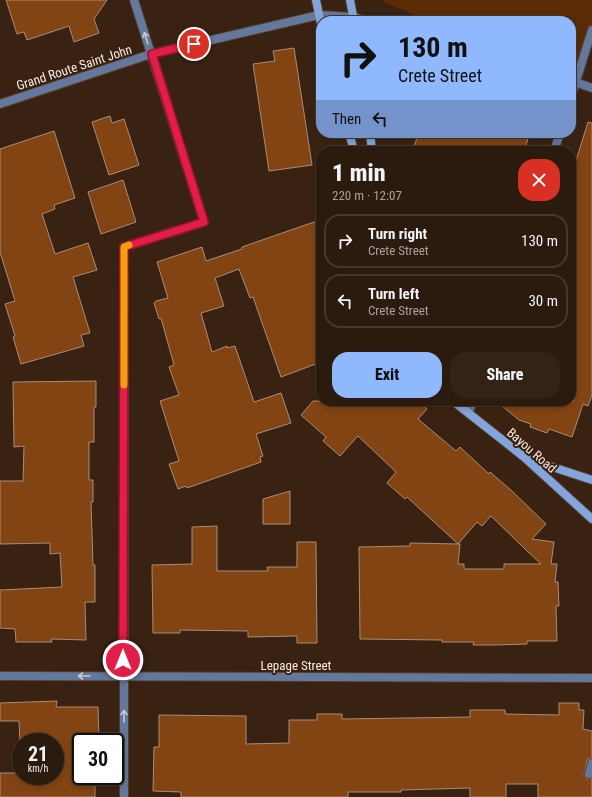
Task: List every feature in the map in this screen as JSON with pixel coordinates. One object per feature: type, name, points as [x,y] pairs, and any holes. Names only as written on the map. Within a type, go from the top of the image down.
[{"type":"main road","points":[[316,0],[319,15]]},
{"type":"main road","points":[[350,0],[353,16]]},
{"type":"main road","name":"Bayou Road","points":[[461,406],[524,458],[592,519]]},
{"type":"main road","points":[[524,458],[592,480]]},
{"type":"street","points":[[124,797],[124,247],[204,222],[134,0]]},
{"type":"street","name":"Grand Route Saint John","points":[[0,104],[152,54],[319,15],[328,16]]},
{"type":"street","points":[[576,73],[592,30]]},
{"type":"street","points":[[576,82],[592,88]]},
{"type":"street","points":[[469,412],[471,406]]},
{"type":"street","name":"Lepage Street","points":[[0,676],[592,678]]},
{"type":"street","points":[[589,774],[592,763]]},
{"type":"shaded area","points":[[383,0],[592,0],[592,30],[576,82],[576,16],[417,16],[384,2]]},
{"type":"building","points":[[6,0],[107,0],[94,19],[99,33],[74,42],[69,26],[27,40],[24,32],[17,34]]},
{"type":"building","points":[[294,48],[312,165],[269,171],[253,64],[275,61],[273,51]]},
{"type":"building","points":[[110,116],[112,123],[124,119],[139,165],[109,175],[92,122]]},
{"type":"building","points":[[588,122],[592,123],[592,395],[588,406],[583,404],[572,437],[549,429],[547,433],[530,427],[531,424],[519,420],[502,406],[576,406],[576,161]]},
{"type":"building","points":[[54,131],[75,198],[54,205],[55,209],[42,214],[55,254],[88,243],[97,270],[73,277],[90,333],[81,335],[84,346],[21,364],[13,337],[15,336],[5,304],[15,301],[0,252],[0,149]]},
{"type":"building","points":[[417,138],[528,138],[526,146],[414,146]]},
{"type":"building","points":[[123,180],[136,222],[101,234],[88,192]]},
{"type":"building","points":[[316,221],[316,364],[281,377],[253,297],[250,298],[239,269],[215,278],[224,306],[201,313],[212,352],[227,346],[227,348],[235,346],[254,402],[281,393],[291,423],[256,434],[263,456],[260,457],[261,462],[187,488],[186,486],[178,489],[169,464],[179,461],[160,401],[179,395],[169,367],[174,365],[161,318],[159,319],[154,303],[156,301],[168,298],[157,262],[202,247],[206,261],[242,249],[242,247]]},
{"type":"building","points":[[96,381],[94,442],[89,442],[89,480],[93,480],[93,502],[91,502],[93,565],[95,565],[95,602],[85,602],[86,640],[51,639],[52,642],[16,642],[15,629],[0,628],[0,590],[62,587],[60,553],[50,554],[50,543],[0,544],[0,481],[23,481],[24,446],[14,447],[13,382]]},
{"type":"building","points":[[313,401],[316,401],[316,406],[424,406],[427,409],[418,419],[456,451],[460,447],[489,474],[490,472],[512,491],[546,524],[532,539],[554,542],[551,564],[557,564],[555,582],[558,582],[559,606],[556,606],[557,641],[527,641],[527,644],[473,645],[474,642],[442,642],[442,640],[360,639],[359,547],[410,546],[410,543],[458,544],[407,497],[405,499],[387,483],[396,472],[358,436],[340,456],[323,441],[326,437],[301,415]],"holes":[[[491,516],[541,564],[504,564],[504,569],[464,569],[464,564],[458,564],[460,544],[458,544],[477,522],[482,526]]]},
{"type":"building","points":[[290,491],[290,524],[263,524],[263,499]]},
{"type":"building","points":[[217,526],[217,571],[268,571],[267,567],[297,567],[297,542],[316,542],[317,643],[297,643],[297,636],[248,637],[248,631],[180,630],[180,633],[153,633],[152,565],[192,564],[192,527]]},
{"type":"building","points":[[57,701],[56,707],[98,707],[99,733],[72,733],[72,785],[95,785],[95,797],[0,797],[0,773],[12,773],[12,785],[64,785],[64,733],[20,733],[19,721],[0,721],[0,703]]},
{"type":"building","points":[[559,703],[579,703],[579,710],[584,710],[583,729],[592,731],[592,758],[588,759],[587,761],[584,775],[587,779],[592,778],[592,797],[538,797],[538,784],[506,784],[506,797],[470,797],[470,788],[401,790],[401,792],[348,792],[348,797],[181,797],[181,792],[153,791],[154,747],[159,747],[159,715],[246,716],[246,744],[289,743],[289,720],[317,720],[317,714],[342,714],[342,719],[470,717],[470,710],[505,710],[505,714],[559,715]]},
{"type":"slow traffic","points":[[124,385],[124,247],[129,245]]},
{"type":"route","points":[[123,660],[124,247],[204,222],[152,54],[194,44]]}]
